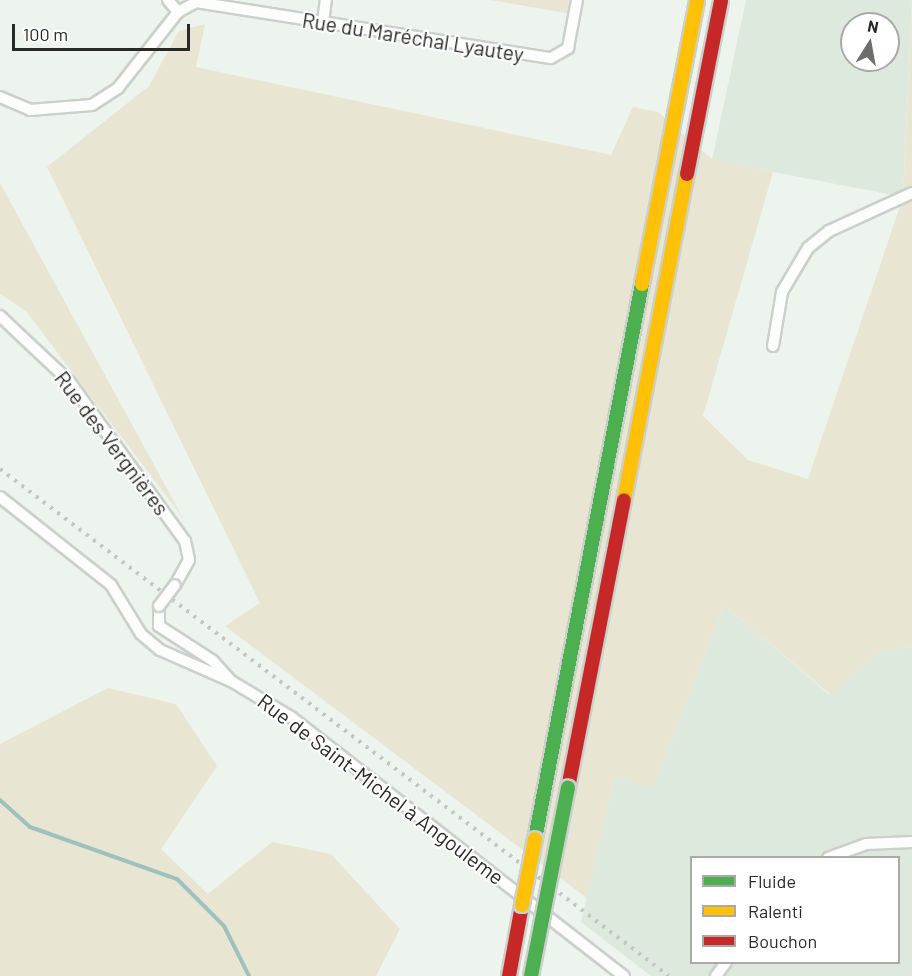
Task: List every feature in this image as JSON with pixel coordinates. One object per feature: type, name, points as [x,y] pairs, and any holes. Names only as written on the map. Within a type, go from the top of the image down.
[{"type":"highway","points":[[509,976],[697,0]]},
{"type":"highway","points":[[531,976],[721,0]]},
{"type":"street","points":[[0,98],[30,110],[92,105],[118,88],[178,12],[168,0]]},
{"type":"street","points":[[322,23],[326,0]]},
{"type":"street","name":"Rue du Maréchal Lyautey","points":[[178,12],[196,2],[551,58],[568,48],[577,0]]},
{"type":"street","points":[[773,346],[783,292],[808,248],[828,231],[912,193]]},
{"type":"street","name":"Rue des Vergnières","points":[[0,316],[69,381],[185,541],[189,560],[175,585],[159,606],[159,626],[213,661],[231,681]]},
{"type":"street","name":"Rue de Saint-Michel à Angouleme","points":[[0,497],[111,585],[141,634],[160,650],[231,681],[291,717],[390,791],[624,976]]},
{"type":"street","points":[[833,856],[866,844],[912,842]]},
{"type":"street","points":[[716,976],[725,964]]},
{"type":"shaded area","points":[[491,0],[569,0],[567,13]]},
{"type":"shaded area","points":[[746,0],[912,0],[903,197],[712,160]]},
{"type":"shaded area","points":[[912,6],[912,646],[878,652],[831,695],[724,605],[653,788],[614,777],[587,898],[225,626],[260,603],[47,167],[149,86],[179,31],[205,24],[196,67],[611,155],[633,107],[658,112],[712,159],[773,172],[703,416],[748,460],[808,479],[903,197]]},
{"type":"shaded area","points":[[0,183],[183,518],[26,311],[0,294]]},
{"type":"shaded area","points":[[724,605],[830,695],[878,652],[912,646],[912,976],[651,976],[581,922],[614,777],[653,787]]},
{"type":"shaded area","points":[[108,688],[176,704],[217,766],[161,849],[208,894],[272,842],[331,854],[400,929],[376,976],[0,976],[0,744]]},
{"type":"waterway","points":[[0,800],[30,827],[177,879],[224,926],[249,976]]},
{"type":"railway","points":[[0,469],[669,976]]},
{"type":"traffic: fast","points":[[535,839],[642,284]]},
{"type":"traffic: fast","points":[[531,976],[568,788]]},
{"type":"traffic: slow","points":[[642,284],[697,0]]},
{"type":"traffic: slow","points":[[624,500],[687,174]]},
{"type":"traffic: slow","points":[[522,905],[535,839]]},
{"type":"traffic: jam","points":[[687,174],[721,0]]},
{"type":"traffic: jam","points":[[568,788],[624,500]]},
{"type":"traffic: jam","points":[[509,976],[522,905]]}]
